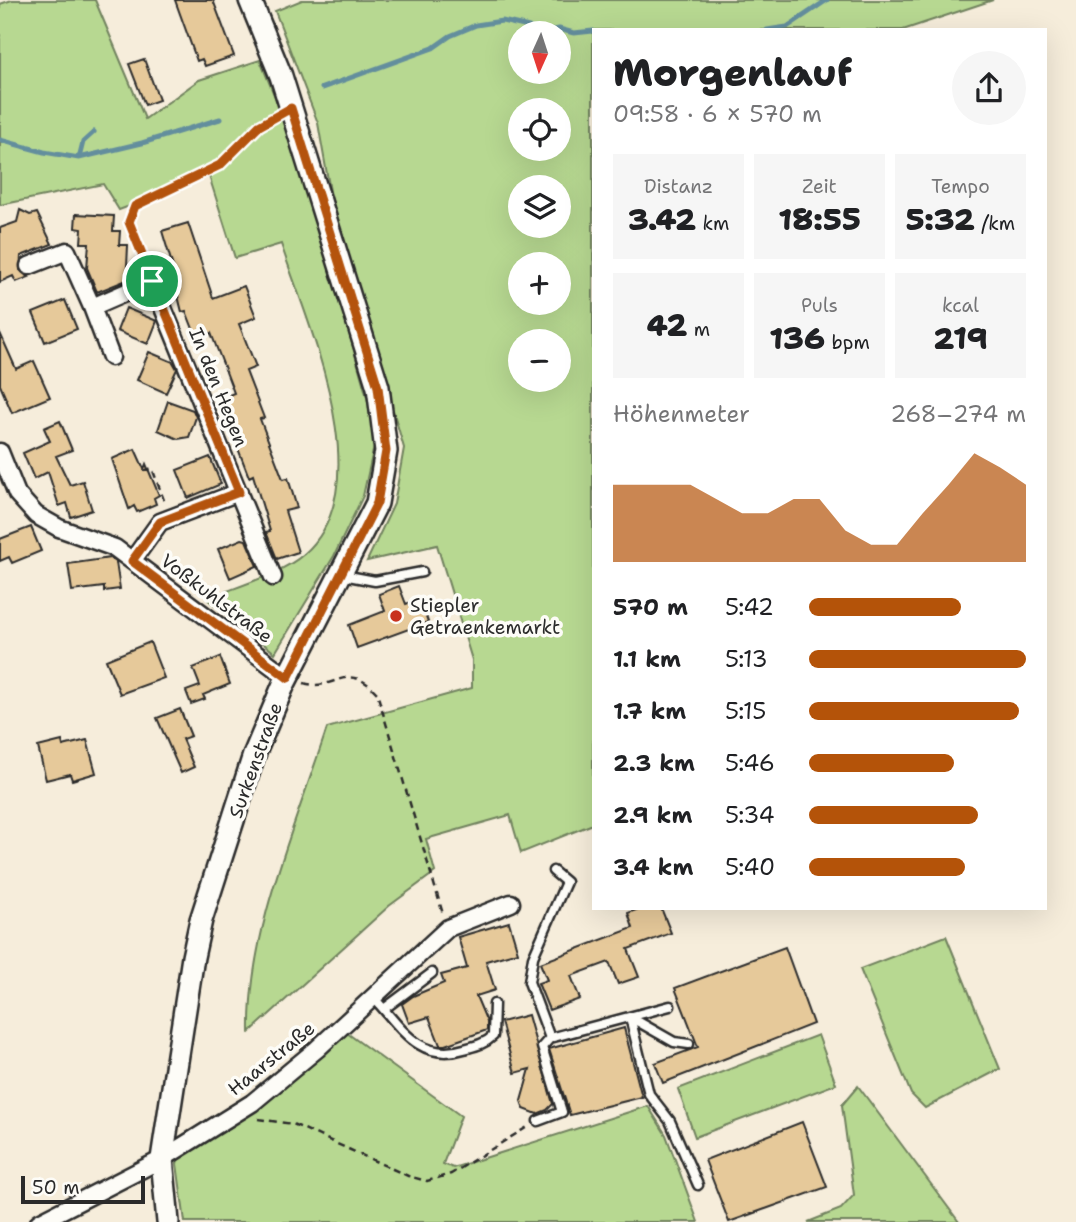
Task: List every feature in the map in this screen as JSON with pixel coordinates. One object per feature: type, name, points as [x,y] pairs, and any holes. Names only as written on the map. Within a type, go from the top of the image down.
[{"type":"street","name":"Surkenstraße","points":[[168,1222],[162,1158],[192,957],[201,920],[254,755],[288,678],[377,503],[384,471],[386,432],[378,387],[291,108],[250,0]]},
{"type":"street","points":[[29,266],[66,251],[111,356]]},
{"type":"street","points":[[92,307],[152,281]]},
{"type":"street","name":"In den Hegen","points":[[152,281],[273,577]]},
{"type":"street","name":"Voßkuhlstraße","points":[[0,452],[17,494],[36,515],[59,528],[115,548],[288,678]]},
{"type":"street","points":[[132,561],[160,522],[239,492]]},
{"type":"street","name":"Haarstraße","points":[[39,1222],[162,1158],[252,1103],[317,1049],[448,928],[511,903]]},
{"type":"lane","points":[[341,575],[375,581],[422,572]]},
{"type":"lane","points":[[550,1038],[529,982],[533,957],[566,882],[552,870]]},
{"type":"lane","points":[[384,1009],[432,973]]},
{"type":"lane","points":[[372,997],[420,1045],[433,1053],[447,1054],[486,1042],[493,1036],[494,1004]]},
{"type":"lane","points":[[538,1121],[562,1112],[542,1046],[550,1038],[670,1006]]},
{"type":"lane","points":[[629,1017],[674,1042],[689,1044]]},
{"type":"lane","points":[[629,1017],[649,1094],[670,1121],[698,1185]]},
{"type":"path","points":[[152,281],[129,222],[135,206],[220,165],[259,126],[291,108]]},
{"type":"path","points":[[144,471],[152,468],[171,517]]},
{"type":"path","points":[[288,678],[313,686],[351,675],[366,681],[377,693],[448,928]]},
{"type":"path","points":[[250,1120],[275,1119],[293,1124],[408,1176],[427,1181],[451,1174],[538,1121]]},
{"type":"green space","points":[[12,0],[95,0],[145,119],[199,80],[260,60],[301,161],[377,433],[363,496],[334,556],[275,653],[207,599],[284,568],[304,554],[326,524],[337,488],[338,447],[332,403],[307,316],[281,244],[235,258],[209,176],[119,210],[103,184],[0,205],[0,4]]},
{"type":"green space","points":[[302,0],[993,0],[909,28],[592,28],[592,824],[521,853],[510,815],[426,839],[435,872],[389,906],[250,1032],[251,994],[265,917],[288,840],[327,728],[472,688],[472,660],[437,545],[367,561],[394,504],[404,448],[331,197],[318,123],[275,11]]},
{"type":"green space","points":[[946,936],[1000,1069],[925,1108],[911,1094],[860,969]]},
{"type":"green space","points":[[347,1033],[461,1116],[443,1164],[453,1168],[648,1106],[666,1135],[698,1222],[185,1222],[177,1164],[179,1154],[256,1110]]},
{"type":"green space","points":[[818,1035],[836,1084],[695,1137],[678,1089]]},
{"type":"green space","points":[[858,1086],[959,1222],[808,1222],[841,1209],[854,1195],[842,1105]]},
{"type":"building","points":[[175,0],[213,0],[234,56],[205,66],[202,59],[197,61]]},
{"type":"building","points":[[144,59],[159,100],[145,105],[129,64]]},
{"type":"building","points":[[20,210],[30,215],[37,213],[52,244],[21,256],[20,270],[29,277],[16,282],[13,276],[0,282],[0,228],[17,222]]},
{"type":"building","points":[[76,214],[114,216],[113,231],[120,231],[119,245],[128,245],[127,267],[133,264],[137,276],[97,292],[87,268],[89,243],[81,243],[82,229],[75,228]]},
{"type":"building","points":[[188,223],[213,298],[244,286],[256,317],[239,324],[256,367],[246,371],[264,418],[260,419],[283,479],[288,478],[297,508],[285,511],[298,552],[277,559],[266,532],[270,531],[253,475],[249,477],[236,443],[242,441],[224,397],[234,393],[223,364],[211,333],[197,339],[186,311],[182,312],[175,284],[178,284],[162,231]]},
{"type":"building","points":[[65,300],[77,329],[45,342],[33,313]]},
{"type":"building","points":[[126,308],[157,321],[148,344],[117,331]]},
{"type":"building","points":[[0,333],[16,369],[34,361],[50,397],[12,413],[0,385]]},
{"type":"building","points":[[149,352],[173,362],[177,369],[166,393],[137,380]]},
{"type":"building","points":[[168,401],[193,410],[196,417],[189,437],[178,439],[158,430]]},
{"type":"building","points":[[60,421],[72,450],[56,456],[70,485],[83,481],[92,510],[71,517],[67,503],[59,506],[48,472],[34,479],[23,453],[50,441],[44,428]]},
{"type":"building","points":[[135,449],[144,469],[146,464],[159,495],[154,498],[156,504],[137,512],[134,506],[129,509],[112,459]]},
{"type":"building","points":[[210,457],[221,484],[188,498],[177,470]]},
{"type":"building","points":[[31,527],[41,551],[12,563],[9,557],[0,561],[0,539]]},
{"type":"building","points":[[242,539],[246,540],[257,566],[230,578],[218,549]]},
{"type":"building","points":[[110,558],[116,562],[120,589],[104,591],[104,587],[72,591],[68,564]]},
{"type":"building","points":[[399,586],[406,604],[420,599],[428,622],[357,648],[349,625],[385,611],[379,594]]},
{"type":"building","points":[[150,642],[164,678],[120,694],[106,660]]},
{"type":"building","points":[[220,657],[230,684],[203,695],[205,699],[191,704],[186,691],[200,686],[193,668]]},
{"type":"building","points":[[180,709],[191,736],[182,739],[194,767],[181,773],[157,718]]},
{"type":"building","points":[[87,740],[96,773],[72,780],[70,774],[46,780],[38,747],[62,741],[63,746]]},
{"type":"building","points":[[636,910],[662,910],[671,933],[628,949],[639,977],[618,984],[609,962],[571,976],[580,999],[549,1010],[538,983],[547,980],[540,963],[633,928],[628,913]]},
{"type":"building","points":[[509,922],[518,952],[486,961],[495,990],[476,996],[487,1022],[487,1030],[440,1045],[429,1017],[409,1023],[402,1004],[413,996],[444,983],[441,975],[467,968],[458,937]]},
{"type":"building","points":[[785,947],[813,1024],[663,1083],[655,1063],[698,1047],[675,988]]},
{"type":"building","points":[[528,1015],[553,1104],[537,1114],[524,1109],[521,1101],[530,1069],[515,1073],[501,1022]]},
{"type":"building","points":[[624,1028],[642,1097],[570,1115],[549,1049]]},
{"type":"building","points":[[802,1122],[827,1187],[729,1222],[705,1160]]},
{"type":"waterway","points":[[780,28],[787,27],[827,0]]},
{"type":"waterway","points":[[322,88],[433,48],[450,36],[476,25],[508,22]]},
{"type":"waterway","points":[[571,32],[592,31]]},
{"type":"waterway","points":[[0,140],[79,158],[142,143],[220,119]]},
{"type":"waterway","points":[[79,158],[83,142],[94,132]]},
{"type":"place","name":"Stiepler Getraenkemarkt","points":[[396,616]]},
{"type":"route","points":[[291,108],[378,387],[386,432],[386,451],[377,503],[365,532],[288,678],[132,561],[160,522],[239,492],[152,281],[130,229],[131,212],[135,206],[220,165],[259,126],[291,108]]}]
